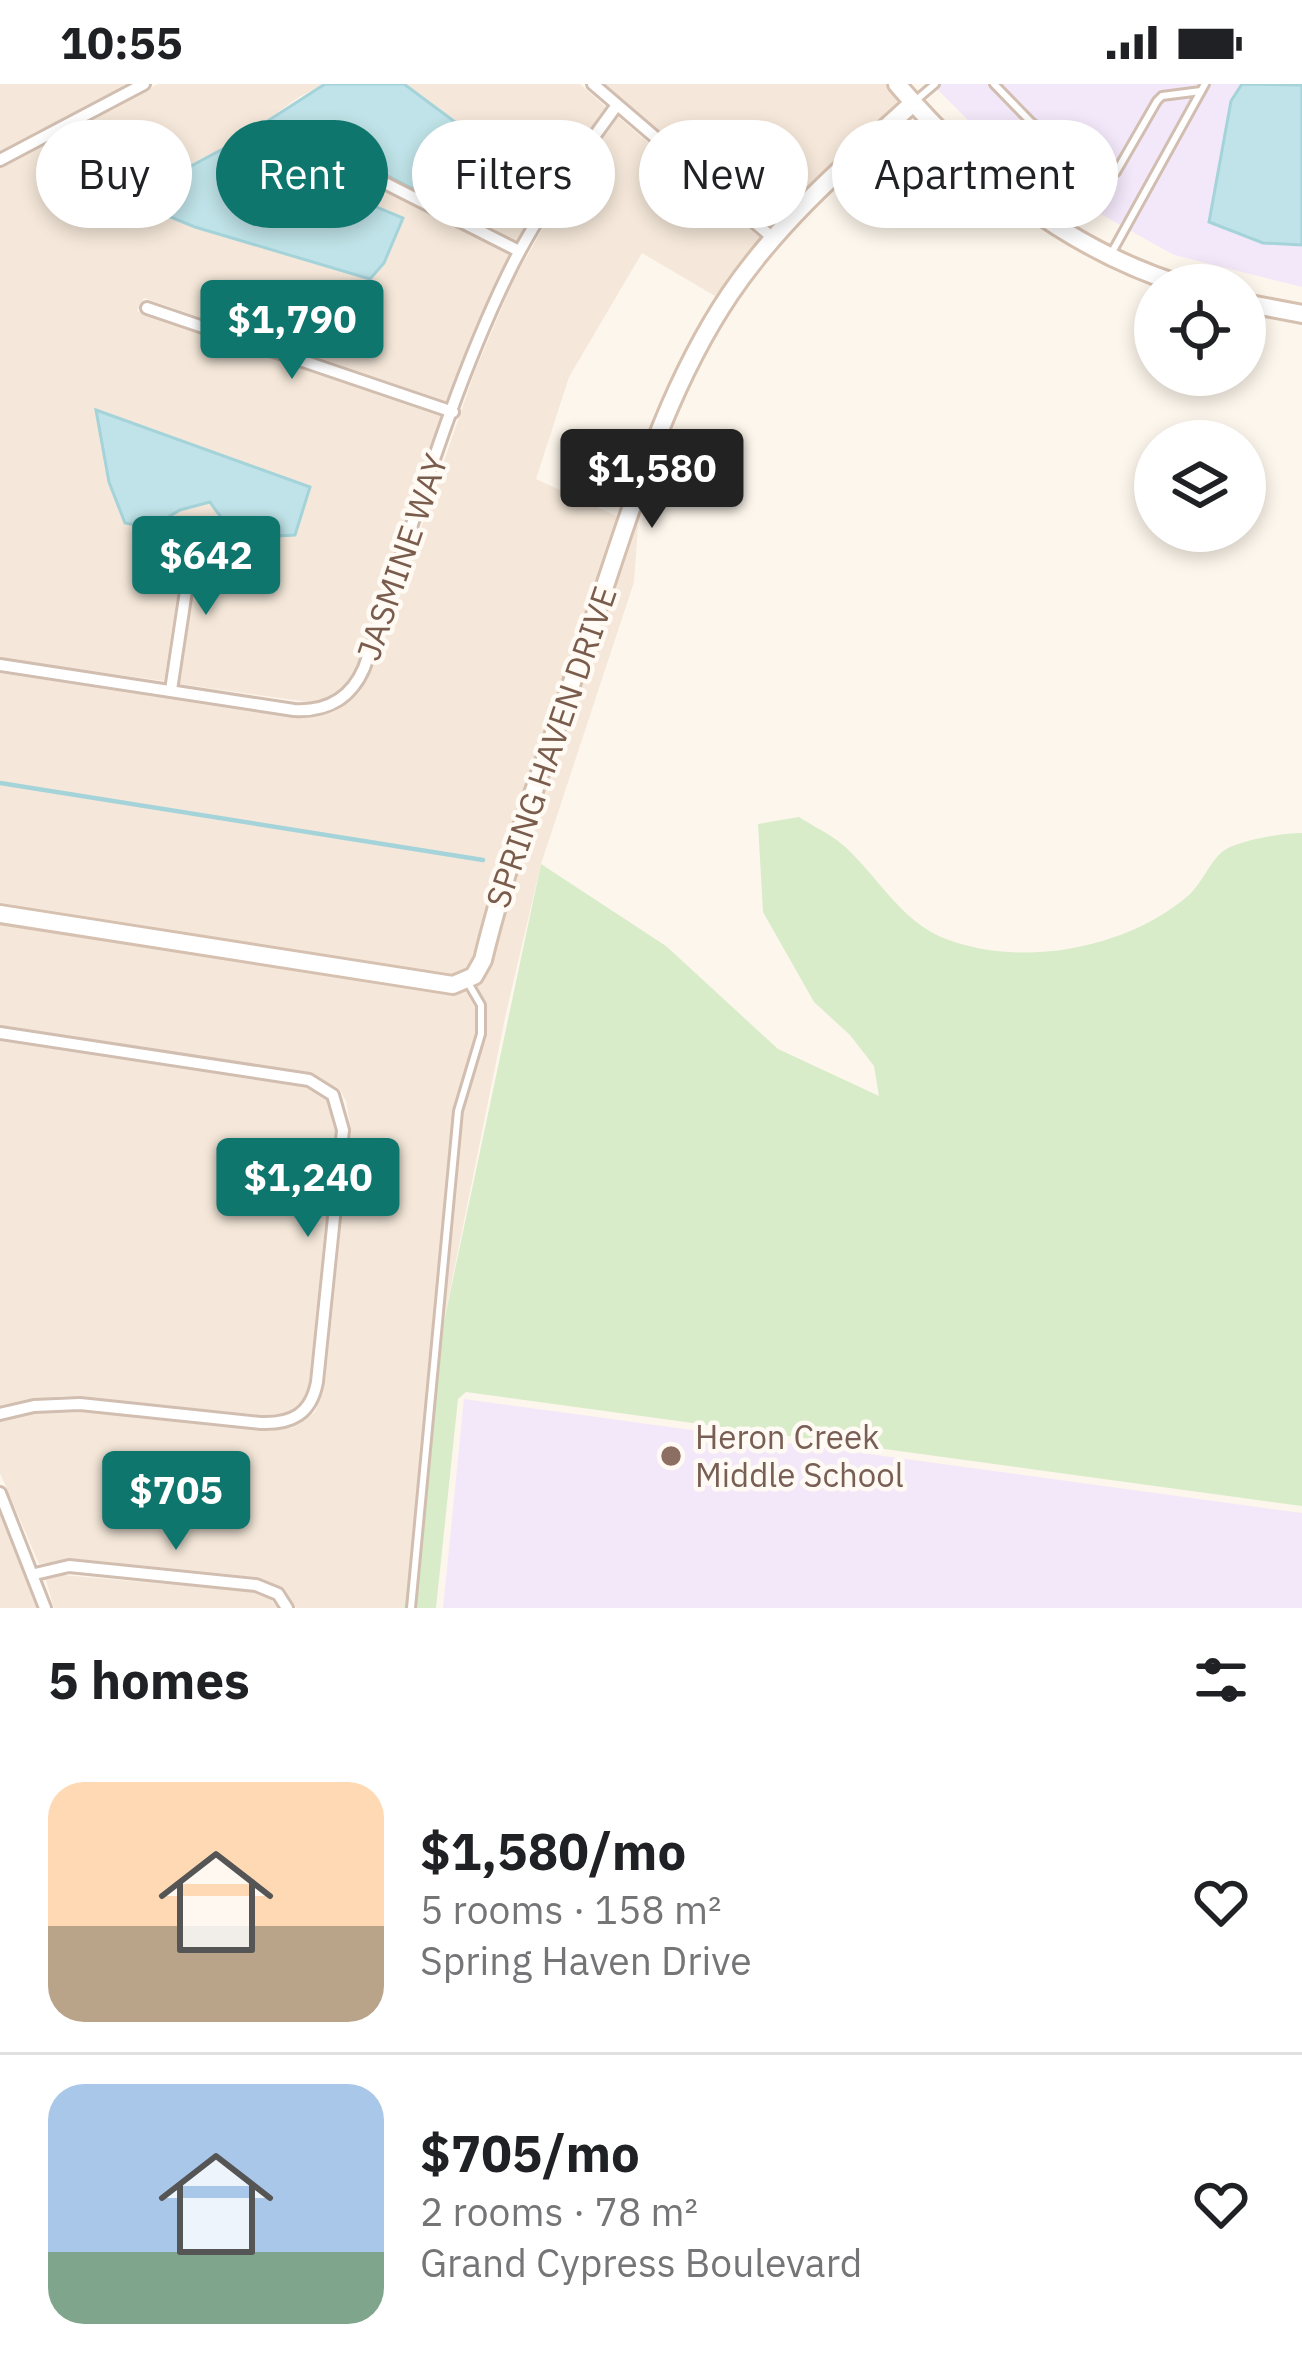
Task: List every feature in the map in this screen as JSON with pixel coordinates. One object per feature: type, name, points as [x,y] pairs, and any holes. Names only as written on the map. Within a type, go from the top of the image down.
[{"type":"street","points":[[0,160],[144,84]]},
{"type":"street","points":[[592,84],[773,238]]},
{"type":"street","points":[[898,84],[968,161],[1005,191],[1058,228],[1134,265]]},
{"type":"street","name":"SPRING HAVEN DRIVE","points":[[467,981],[483,960],[516,841],[674,394],[711,322],[773,238],[914,103]]},
{"type":"street","name":"JASMINE WAY","points":[[0,665],[308,711],[329,706],[347,694],[364,668],[480,336],[519,251],[617,105]]},
{"type":"street","points":[[388,185],[519,251]]},
{"type":"street","points":[[1266,307],[1302,314]]},
{"type":"street","points":[[147,308],[453,412]]},
{"type":"street","points":[[171,690],[194,538]]},
{"type":"street","points":[[0,914],[453,985],[467,981]]},
{"type":"street","points":[[0,1033],[309,1080],[334,1095],[343,1130],[315,1392],[302,1415],[272,1424],[62,1403],[0,1414]]},
{"type":"street","points":[[0,1493],[45,1608]]},
{"type":"street","points":[[34,1574],[69,1566],[256,1585],[278,1594],[287,1608]]},
{"type":"lane","points":[[914,103],[935,84]]},
{"type":"lane","points":[[994,84],[1031,122],[1105,177],[1116,172],[1157,100],[1203,87]]},
{"type":"lane","points":[[1110,255],[1203,87]]},
{"type":"lane","points":[[411,1608],[458,1111],[482,1034],[482,1005],[467,981]]},
{"type":"shaded area","points":[[0,84],[129,84],[61,120],[36,120],[36,133],[0,152]]},
{"type":"shaded area","points":[[158,84],[325,84],[267,120],[216,120],[216,157],[192,174],[192,120],[90,120]]},
{"type":"shaded area","points":[[404,84],[580,84],[606,107],[597,120],[452,120]]},
{"type":"shaded area","points":[[605,84],[887,84],[903,102],[884,120],[832,120],[832,170],[808,193],[808,120],[647,120]]},
{"type":"shaded area","points":[[932,84],[1302,84],[1302,287],[1266,278],[1266,264],[1210,264],[1174,255],[1118,224],[1118,120],[968,120]]},
{"type":"shaded area","points":[[618,117],[639,135],[639,228],[749,228],[762,239],[715,296],[642,253],[569,377],[536,479],[621,518],[508,840],[468,971],[454,977],[0,907],[0,673],[308,718],[333,712],[359,693],[372,670],[475,371],[514,279],[543,228],[615,228]]},
{"type":"shaded area","points":[[36,149],[36,228],[192,226],[370,279],[388,228],[388,194],[412,206],[412,228],[456,228],[509,255],[472,334],[448,402],[144,298],[137,311],[443,417],[354,673],[337,693],[315,703],[180,684],[202,531],[187,531],[164,681],[0,658],[0,168]],"holes":[[[97,410],[301,514],[295,535],[225,526],[210,502],[180,510],[150,528]]]},
{"type":"shaded area","points":[[490,228],[524,228],[516,241]]},
{"type":"shaded area","points":[[635,524],[634,582],[541,864],[506,1013],[439,1345],[404,1608],[296,1608],[283,1588],[259,1577],[78,1559],[39,1564],[0,1473],[0,1422],[35,1413],[95,1412],[271,1431],[294,1427],[315,1412],[325,1383],[351,1130],[340,1090],[312,1073],[0,1025],[0,922],[467,991],[478,984],[490,963],[524,843]]},
{"type":"shaded area","points":[[0,1040],[306,1087],[327,1100],[335,1131],[309,1382],[297,1409],[263,1415],[63,1396],[0,1406]]},
{"type":"shaded area","name":"Heron Creek Middle School","points":[[464,1399],[1302,1513],[1302,1608],[443,1608]]},
{"type":"shaded area","points":[[0,1514],[27,1577],[37,1608],[0,1608]]},
{"type":"shaded area","points":[[45,1577],[254,1592],[267,1596],[278,1608],[54,1608]]},
{"type":"green space","points":[[799,817],[838,841],[929,931],[976,948],[1007,952],[1073,948],[1136,929],[1189,895],[1229,848],[1302,833],[1302,1506],[466,1392],[458,1399],[436,1608],[404,1608],[439,1345],[541,864],[666,946],[778,1049],[879,1096],[874,1066],[850,1035],[814,1002],[763,912],[758,824]]},
{"type":"water","points":[[325,84],[404,84],[452,120],[412,120],[412,188],[388,176],[388,120],[269,120]]},
{"type":"water","points":[[1242,84],[1302,85],[1302,245],[1263,243],[1209,222],[1231,101]]},
{"type":"water","points":[[216,153],[216,228],[388,228],[388,212],[403,218],[384,263],[370,279],[192,226],[192,166]]},
{"type":"water","points":[[96,410],[310,487],[295,535],[245,535],[228,525],[210,502],[180,510],[150,528],[125,523],[109,482]]},
{"type":"waterway","points":[[0,783],[483,860]]},
{"type":"place","name":"Heron Creek Middle School","points":[[671,1456]]}]
